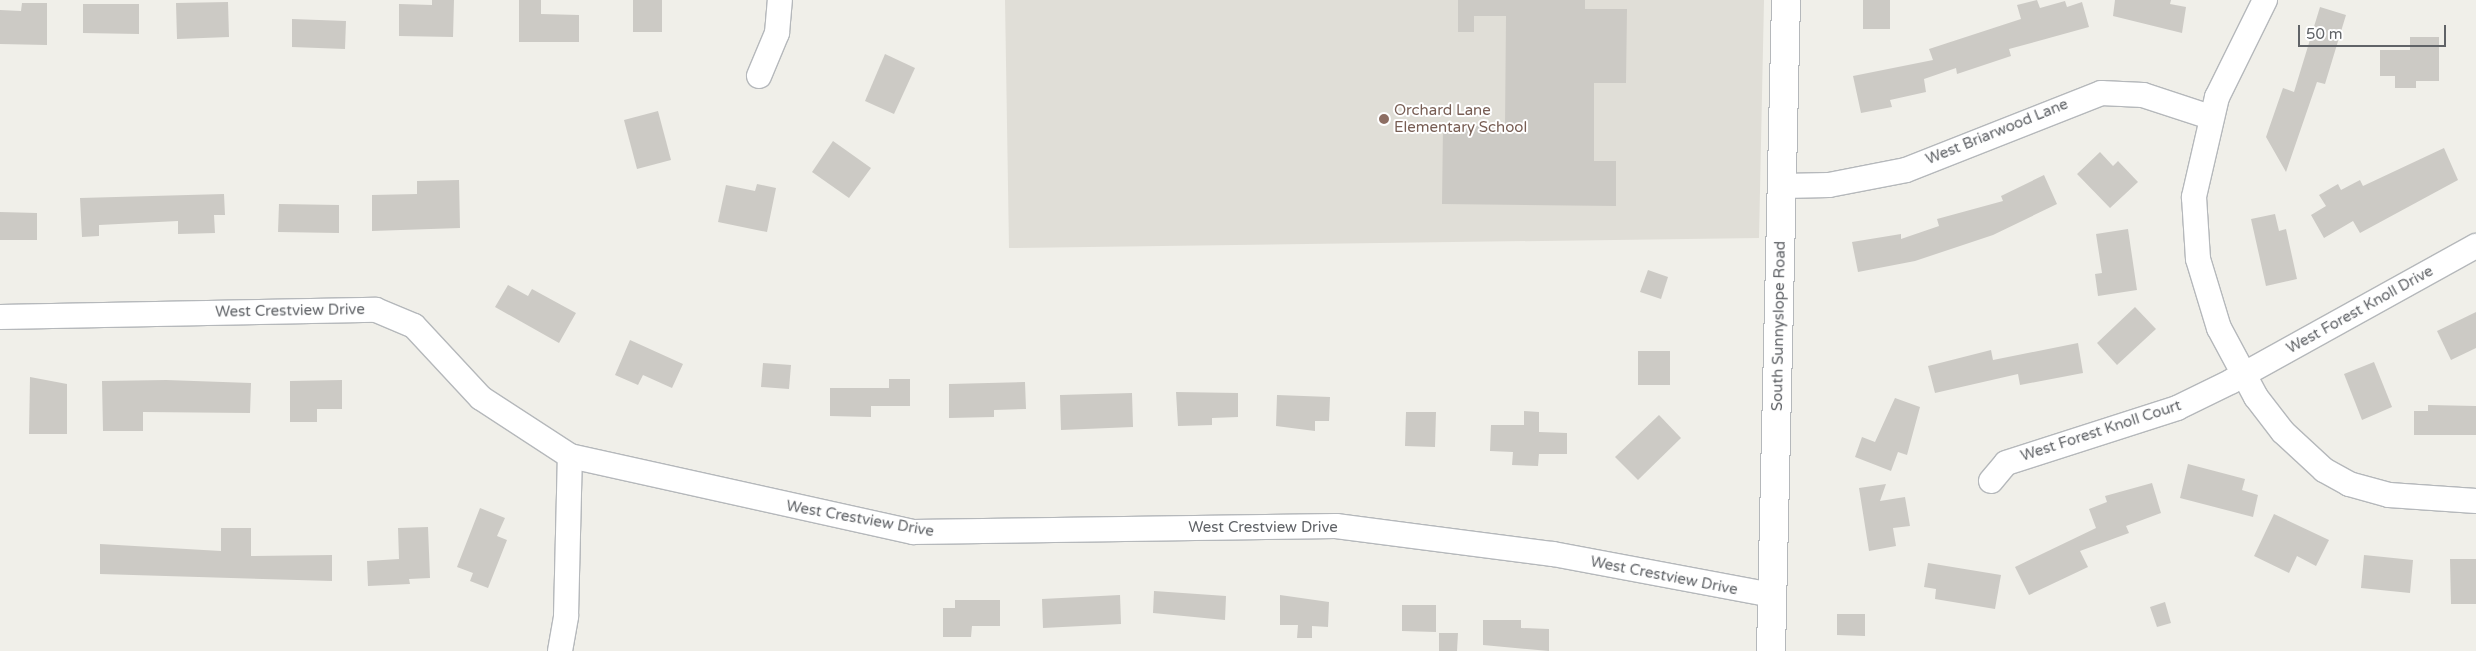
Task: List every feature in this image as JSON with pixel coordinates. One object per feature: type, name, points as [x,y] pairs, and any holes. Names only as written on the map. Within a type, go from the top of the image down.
[{"type":"street","points":[[759,76],[777,33],[780,0]]},
{"type":"street","name":"South Sunnyslope Road","points":[[1771,651],[1786,0]]},
{"type":"street","points":[[2265,0],[2210,117],[2194,196],[2195,236],[2214,315],[2244,374],[2283,432],[2324,470],[2349,484],[2427,500],[2476,500]]},
{"type":"street","name":"West Briarwood Lane","points":[[1782,186],[1829,185],[1906,170],[2101,93],[2143,95],[2210,117]]},
{"type":"street","name":"West Forest Knoll Drive","points":[[2244,374],[2476,246]]},
{"type":"street","name":"West Crestview Drive","points":[[0,317],[376,310],[414,326],[481,398],[570,456],[913,532],[1336,526],[1553,554],[1772,595]]},
{"type":"street","name":"West Forest Knoll Court","points":[[1991,481],[2006,463],[2177,408],[2244,374]]},
{"type":"street","points":[[561,650],[570,456]]},
{"type":"shaded area","name":"Orchard Lane Elementary School","points":[[1005,0],[1764,0],[1759,238],[1009,248]]},
{"type":"building","points":[[432,0],[454,0],[453,37],[399,36],[399,4],[432,5]]},
{"type":"building","points":[[519,0],[541,0],[541,14],[579,15],[579,42],[519,42]]},
{"type":"building","points":[[633,0],[662,0],[662,32],[633,32]]},
{"type":"building","points":[[1458,0],[1585,0],[1585,9],[1627,9],[1626,83],[1594,83],[1594,161],[1616,161],[1616,206],[1442,204],[1443,126],[1505,126],[1506,16],[1474,16],[1474,32],[1458,32]]},
{"type":"building","points":[[1863,0],[1890,0],[1890,29],[1863,29]]},
{"type":"building","points":[[2037,0],[2040,8],[2065,1],[2067,7],[2082,2],[2089,27],[2009,49],[2011,56],[1957,74],[1956,68],[1924,79],[1926,92],[1890,100],[1892,107],[1861,113],[1853,76],[1933,60],[1929,49],[2021,19],[2017,5]]},
{"type":"building","points":[[2115,0],[2171,0],[2170,4],[2186,7],[2182,33],[2113,16]]},
{"type":"building","points":[[228,2],[229,37],[177,39],[176,3]]},
{"type":"building","points":[[22,3],[47,3],[47,45],[0,44],[0,10],[21,11]]},
{"type":"building","points":[[83,4],[139,4],[139,34],[83,33]]},
{"type":"building","points":[[2320,7],[2346,15],[2325,84],[2317,82],[2286,172],[2266,137],[2283,88],[2294,92]]},
{"type":"building","points":[[292,19],[346,21],[345,49],[292,47]]},
{"type":"building","points":[[2410,37],[2439,37],[2439,81],[2416,81],[2416,88],[2395,88],[2395,76],[2380,76],[2380,50],[2410,50]]},
{"type":"building","points":[[885,54],[915,68],[894,114],[865,101]]},
{"type":"building","points":[[658,111],[671,160],[637,169],[624,120]]},
{"type":"building","points":[[833,141],[871,168],[849,198],[812,172]]},
{"type":"building","points":[[2444,148],[2458,180],[2360,233],[2353,221],[2324,238],[2311,215],[2326,206],[2319,195],[2338,184],[2341,190],[2360,180],[2363,186]]},
{"type":"building","points":[[2100,152],[2113,166],[2118,161],[2138,182],[2110,208],[2077,174]]},
{"type":"building","points":[[2044,175],[2057,204],[1993,235],[1915,261],[1858,272],[1852,242],[1901,234],[1901,239],[1939,226],[1937,219],[2003,201],[2001,196]]},
{"type":"building","points":[[459,180],[460,228],[372,231],[372,195],[417,194],[417,181]]},
{"type":"building","points":[[757,184],[776,188],[767,232],[718,222],[726,185],[755,191]]},
{"type":"building","points":[[224,194],[225,215],[214,215],[215,233],[178,234],[178,221],[99,225],[99,236],[82,237],[80,198]]},
{"type":"building","points":[[279,204],[339,205],[339,233],[278,232]]},
{"type":"building","points":[[0,212],[37,213],[37,240],[0,240]]},
{"type":"building","points":[[2275,214],[2279,231],[2286,229],[2297,279],[2266,286],[2251,219]]},
{"type":"building","points":[[2128,229],[2137,290],[2098,296],[2095,274],[2102,273],[2096,234]]},
{"type":"building","points":[[1648,270],[1668,277],[1661,299],[1640,292]]},
{"type":"building","points":[[508,285],[528,296],[532,289],[576,313],[559,343],[495,307]]},
{"type":"building","points":[[2135,307],[2156,329],[2117,365],[2097,343]]},
{"type":"building","points":[[2476,312],[2476,348],[2451,360],[2437,331]]},
{"type":"building","points":[[630,340],[683,364],[672,388],[643,375],[638,385],[615,375]]},
{"type":"building","points":[[2078,343],[2083,373],[2020,385],[2018,374],[1935,393],[1928,366],[1991,350],[1993,360]]},
{"type":"building","points":[[1638,351],[1670,351],[1670,385],[1638,385]]},
{"type":"building","points":[[2374,362],[2392,407],[2362,420],[2344,374]]},
{"type":"building","points":[[763,363],[791,365],[789,389],[761,387]]},
{"type":"building","points":[[30,377],[67,384],[67,434],[29,434]]},
{"type":"building","points":[[889,379],[910,379],[910,406],[871,406],[871,417],[830,416],[830,388],[889,388]]},
{"type":"building","points":[[166,380],[251,383],[250,413],[143,412],[143,431],[103,431],[102,381]]},
{"type":"building","points":[[342,380],[342,409],[317,409],[317,422],[290,422],[290,381]]},
{"type":"building","points":[[1025,382],[1026,409],[994,410],[994,417],[949,418],[949,384]]},
{"type":"building","points":[[1176,392],[1238,393],[1238,417],[1212,418],[1212,425],[1178,426]]},
{"type":"building","points":[[1132,393],[1133,427],[1061,430],[1060,395]]},
{"type":"building","points":[[1277,395],[1330,397],[1329,421],[1315,421],[1315,431],[1276,426]]},
{"type":"building","points":[[1895,398],[1920,407],[1907,455],[1898,452],[1891,471],[1855,457],[1862,437],[1875,442]]},
{"type":"building","points":[[2428,405],[2476,406],[2476,435],[2414,435],[2414,411],[2428,411]]},
{"type":"building","points":[[1524,411],[1539,412],[1539,432],[1567,433],[1567,454],[1539,454],[1538,466],[1512,465],[1513,452],[1490,451],[1491,425],[1524,425]]},
{"type":"building","points":[[1406,412],[1436,412],[1435,447],[1405,446]]},
{"type":"building","points":[[1659,415],[1681,438],[1638,480],[1615,457]]},
{"type":"building","points":[[2188,464],[2245,479],[2242,490],[2258,495],[2253,517],[2180,498]]},
{"type":"building","points":[[2152,483],[2161,513],[2126,526],[2129,533],[2080,551],[2088,567],[2029,595],[2015,567],[2096,528],[2089,509],[2107,502],[2105,496]]},
{"type":"building","points":[[1886,484],[1880,501],[1905,497],[1910,526],[1893,528],[1896,546],[1869,551],[1859,488]]},
{"type":"building","points":[[480,508],[505,518],[497,536],[507,540],[488,588],[470,581],[473,573],[457,567]]},
{"type":"building","points":[[2274,514],[2329,540],[2316,566],[2297,556],[2289,573],[2254,556]]},
{"type":"building","points":[[428,527],[430,578],[409,579],[410,584],[368,586],[367,561],[399,559],[398,528]]},
{"type":"building","points":[[221,528],[251,528],[251,556],[332,555],[332,581],[100,574],[100,544],[221,551]]},
{"type":"building","points":[[2364,555],[2413,560],[2410,593],[2361,588]]},
{"type":"building","points":[[2450,559],[2476,559],[2476,604],[2451,604]]},
{"type":"building","points":[[1928,563],[2001,575],[1995,609],[1935,599],[1936,589],[1924,587]]},
{"type":"building","points":[[1154,591],[1226,596],[1225,620],[1153,613]]},
{"type":"building","points":[[1120,595],[1121,624],[1043,628],[1042,599]]},
{"type":"building","points":[[1280,595],[1329,602],[1328,627],[1312,626],[1312,638],[1297,638],[1298,625],[1280,625]]},
{"type":"building","points":[[955,600],[1000,600],[1000,626],[972,626],[971,637],[943,637],[943,608],[955,608]]},
{"type":"building","points":[[2165,602],[2171,623],[2157,627],[2150,607]]},
{"type":"building","points":[[1402,605],[1436,605],[1436,632],[1402,631]]},
{"type":"building","points":[[1837,614],[1865,614],[1865,636],[1837,635]]},
{"type":"building","points":[[1483,620],[1521,620],[1521,628],[1549,629],[1549,651],[1483,645]]},
{"type":"building","points":[[1439,633],[1458,633],[1457,651],[1439,651]]},
{"type":"place","name":"Orchard Lane Elementary School","points":[[1384,119]]}]
